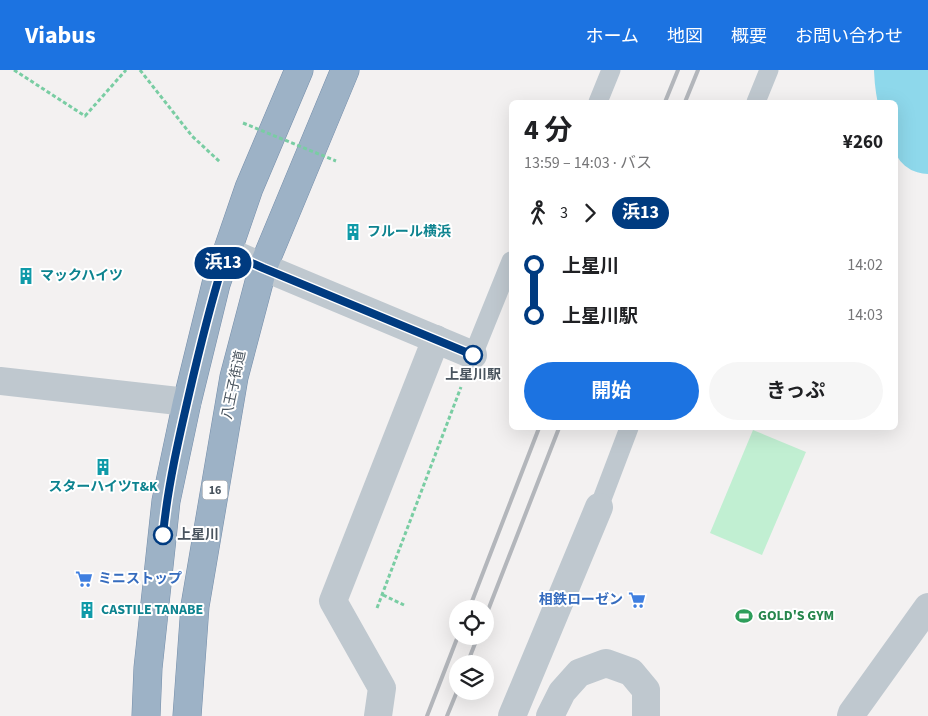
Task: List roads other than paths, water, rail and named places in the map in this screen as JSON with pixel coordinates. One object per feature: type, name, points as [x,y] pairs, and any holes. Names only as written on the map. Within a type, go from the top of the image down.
[{"type":"highway","points":[[146,716],[148,668],[166,501],[187,402],[216,284],[250,188],[299,70]]},
{"type":"highway","name":"八王子街道","points":[[188,716],[195,606],[234,377],[263,268],[345,70]]},
{"type":"street","points":[[227,252],[473,355]]},
{"type":"street","points":[[378,716],[382,688],[333,601],[436,339]]},
{"type":"street","points":[[0,381],[187,402]]},
{"type":"street","points":[[518,714],[599,507]]},
{"type":"street","points":[[851,716],[928,607]]},
{"type":"street","points":[[550,716],[562,692],[579,673],[606,663],[631,672],[646,690],[646,716]]},
{"type":"lane","points":[[599,100],[611,70]]},
{"type":"lane","points":[[757,100],[769,70]]},
{"type":"lane","points":[[473,355],[509,266]]},
{"type":"lane","points":[[599,507],[628,430]]},
{"type":"waterway","points":[[910,70],[915,105],[928,138]]},
{"type":"railway","points":[[666,100],[678,70]]},
{"type":"railway","points":[[686,100],[698,70]]},
{"type":"railway","points":[[472,600],[538,430]]},
{"type":"railway","points":[[492,600],[558,430]]},
{"type":"railway","points":[[427,716],[455,645]]},
{"type":"railway","points":[[471,655],[474,645]]},
{"type":"railway","points":[[447,716],[454,700]]},
{"type":"place","name":"フルール横浜","points":[[353,232]]},
{"type":"place","name":"マックハイツ","points":[[26,276]]},
{"type":"place","name":"上星川駅","points":[[473,355]]},
{"type":"place","name":"スターハイツT&K","points":[[103,467]]},
{"type":"place","name":"上星川","points":[[163,535]]},
{"type":"place","name":"ミニストップ","points":[[84,579]]},
{"type":"place","name":"相鉄ローゼン","points":[[637,600]]},
{"type":"place","name":"CASTILE TANABE","points":[[87,610]]},
{"type":"place","name":"GOLD'S GYM","points":[[744,616]]}]
